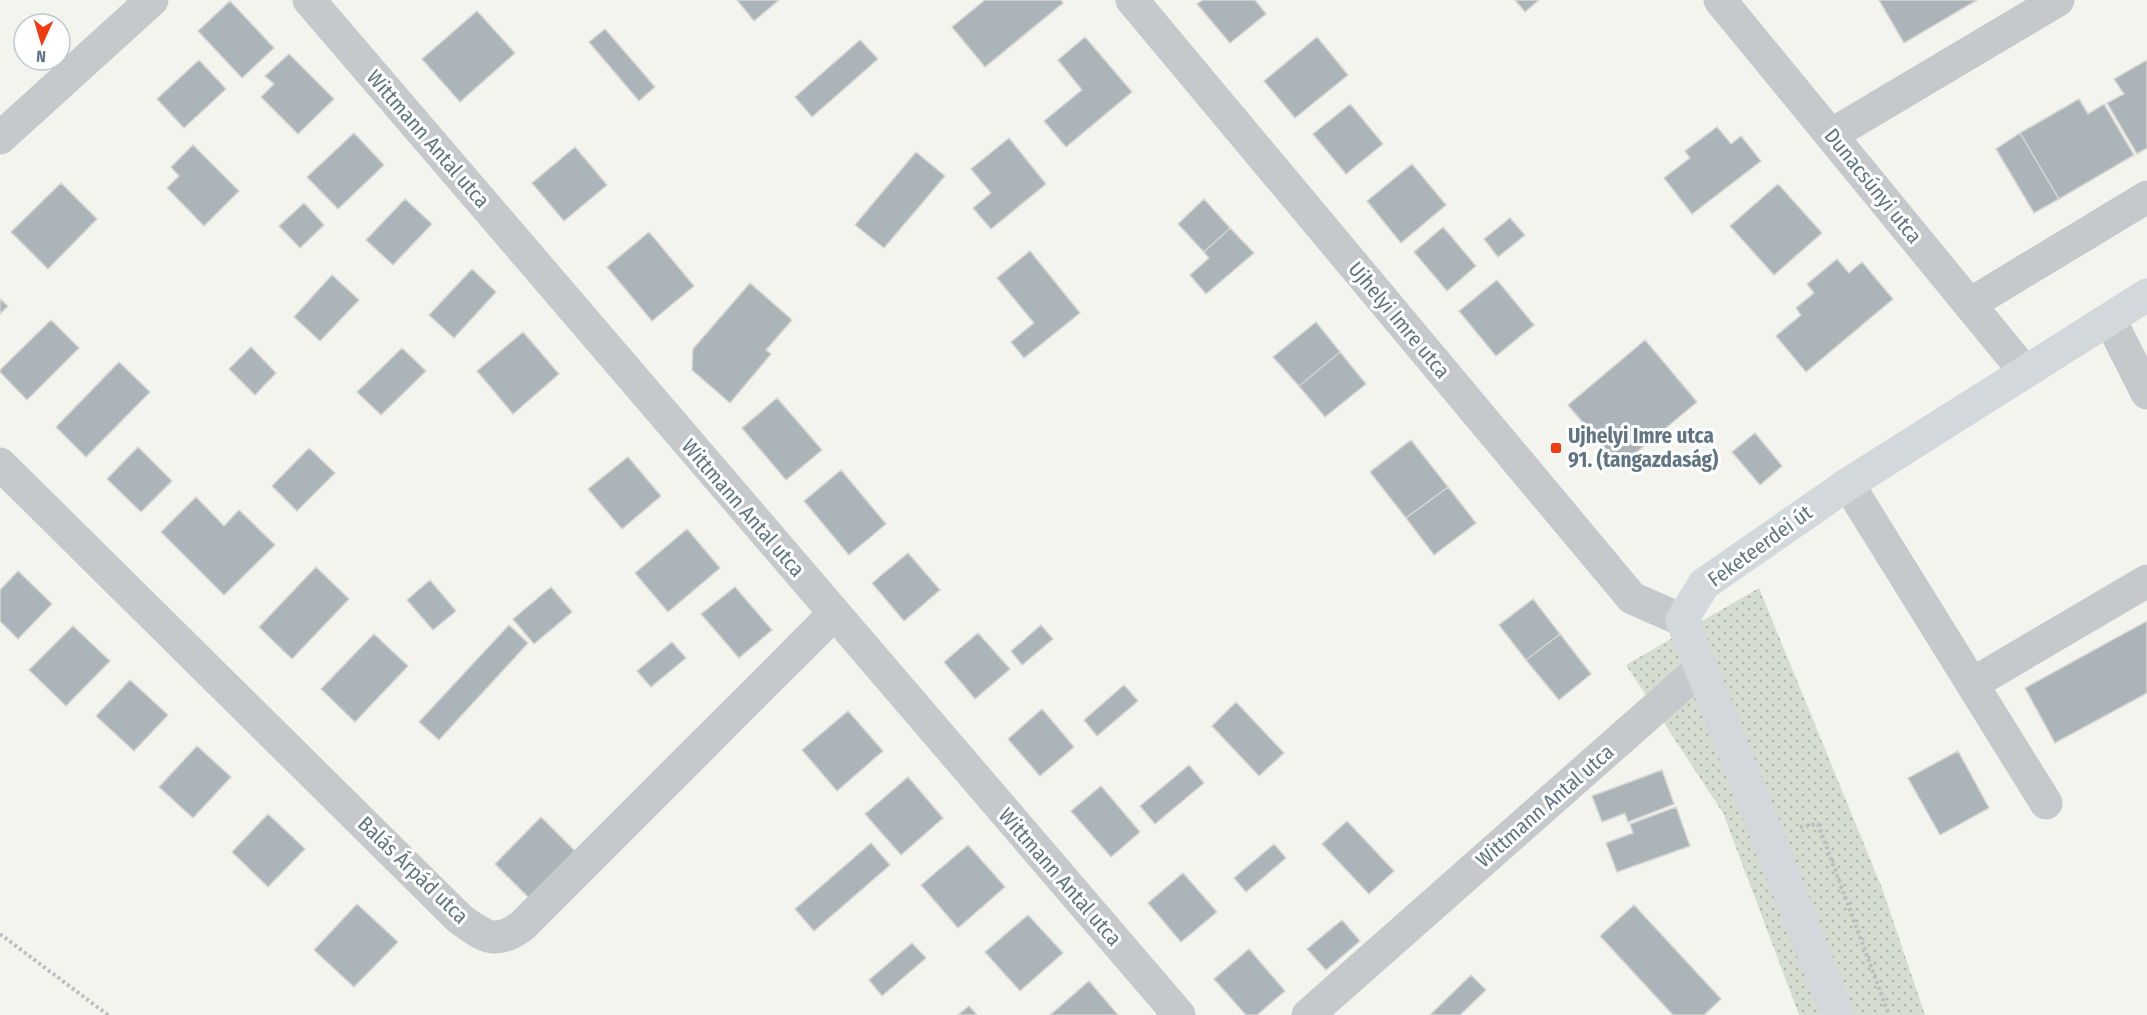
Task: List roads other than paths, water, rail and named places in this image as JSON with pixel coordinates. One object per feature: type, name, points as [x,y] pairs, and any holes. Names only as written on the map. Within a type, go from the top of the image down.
[{"type":"main road","name":"Feketeerdei út","points":[[1682,620],[1704,584],[1848,484],[2147,295]]},
{"type":"main road","points":[[1682,620],[1838,1015]]},
{"type":"street","points":[[0,138],[152,0]]},
{"type":"street","name":"Wittmann Antal utca","points":[[309,0],[1179,1015]]},
{"type":"street","name":"Ujhelyi Imre utca","points":[[1132,0],[1632,598],[1682,620]]},
{"type":"street","name":"Dunacsúnyi utca","points":[[1720,0],[2025,372]]},
{"type":"street","points":[[1831,135],[2058,0]]},
{"type":"street","points":[[1970,304],[2147,197]]},
{"type":"street","points":[[2110,320],[2147,393]]},
{"type":"street","name":"Balás Árpád utca","points":[[0,464],[460,919],[478,932],[493,938],[506,936],[522,926],[834,614]]},
{"type":"street","points":[[1848,484],[2046,803]]},
{"type":"street","points":[[1972,684],[2147,581]]},
{"type":"street","name":"Wittmann Antal utca","points":[[1310,1014],[1701,668]]},
{"type":"place","name":"Ujhelyi Imre utca 91. (tangazdaság)","points":[[1556,448]]}]
